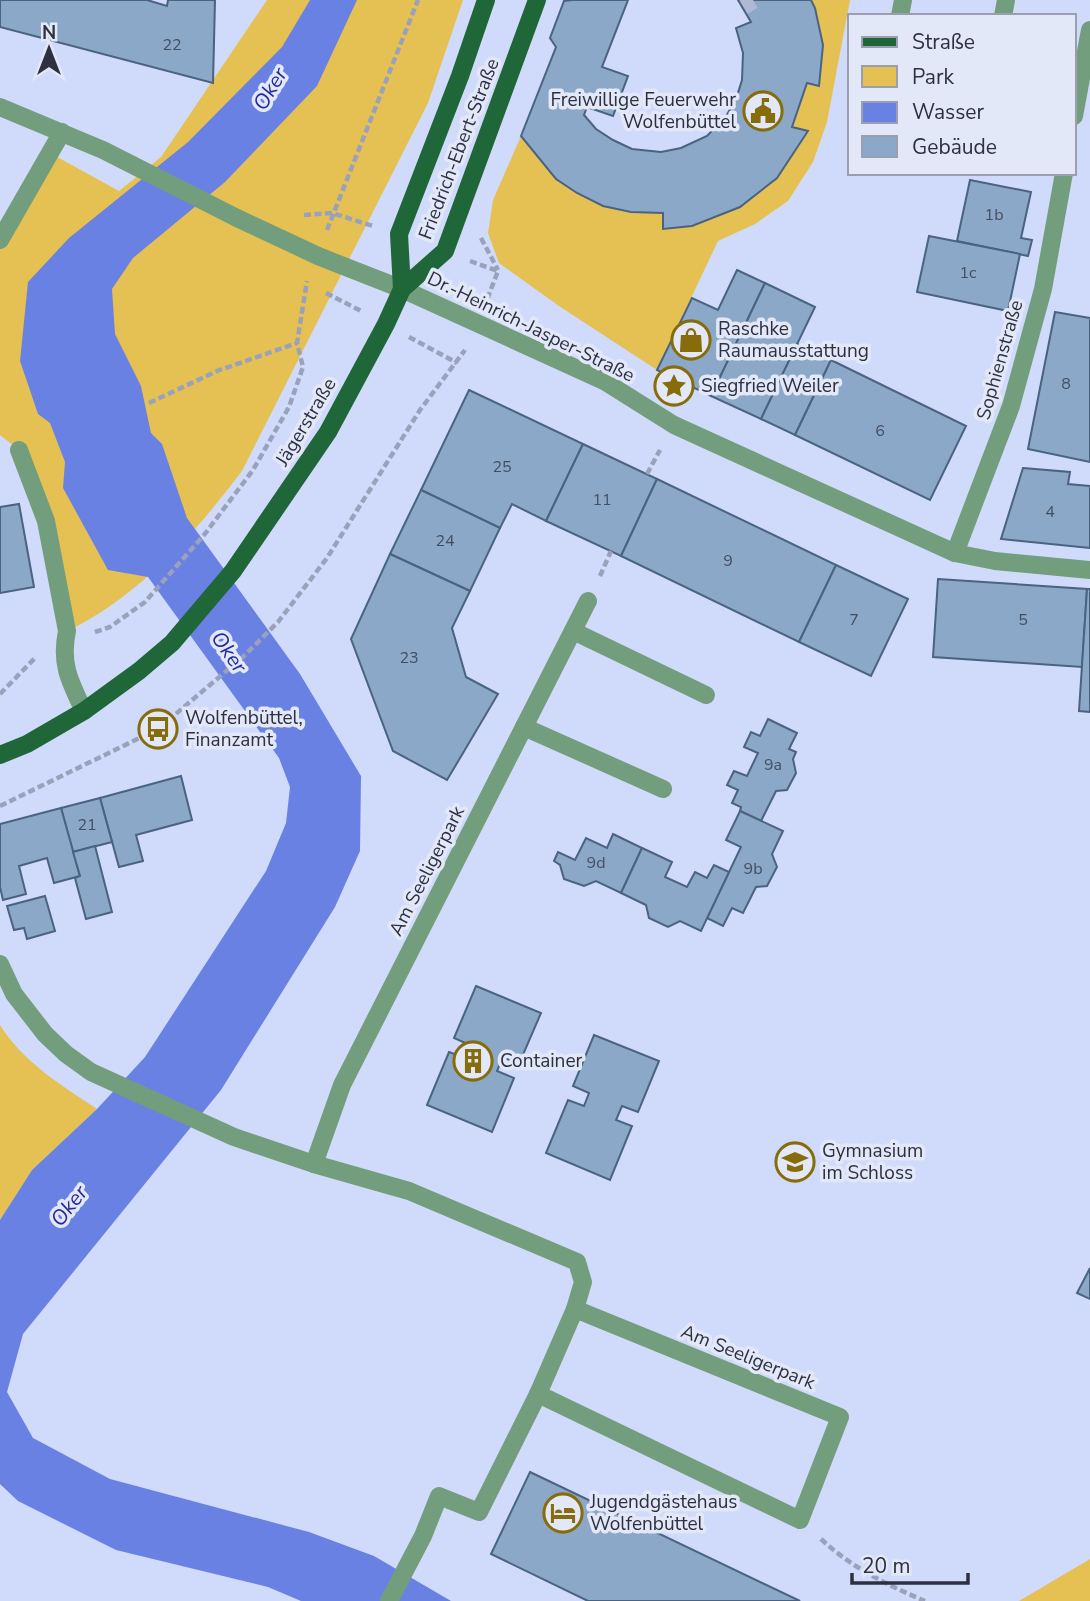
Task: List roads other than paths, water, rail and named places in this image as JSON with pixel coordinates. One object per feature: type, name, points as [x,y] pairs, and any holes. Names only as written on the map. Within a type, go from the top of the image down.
[{"type":"main road","name":"Friedrich-Ebert-Straße","points":[[402,289],[399,234],[460,76],[486,0]]},
{"type":"main road","name":"Friedrich-Ebert-Straße","points":[[402,289],[445,251],[537,0]]},
{"type":"main road","name":"Jägerstraße","points":[[84,711],[172,643],[233,571],[328,432],[402,289]]},
{"type":"main road","points":[[0,755],[27,744],[84,711]]},
{"type":"street","points":[[1076,105],[1090,30]]},
{"type":"street","name":"Dr.-Heinrich-Jasper-Straße","points":[[0,107],[62,132],[318,256],[402,289],[604,381],[674,425],[955,553],[995,561],[1090,570]]},
{"type":"street","points":[[0,240],[62,132]]},
{"type":"street","name":"Sophienstraße","points":[[955,553],[1011,406],[1043,289],[1064,175]]},
{"type":"street","points":[[19,450],[46,521],[67,631],[67,677],[84,711]]},
{"type":"street","name":"Am Seeligerpark","points":[[314,1164],[342,1085],[589,601]]},
{"type":"street","points":[[573,631],[706,695]]},
{"type":"street","points":[[524,727],[663,789]]},
{"type":"street","points":[[0,964],[14,994],[45,1034],[91,1072],[234,1137],[314,1164],[409,1191],[577,1262],[583,1282],[575,1309],[538,1394],[479,1512],[439,1496],[423,1536],[389,1601]]},
{"type":"street","name":"Am Seeligerpark","points":[[538,1394],[800,1520],[840,1417],[575,1309]]},
{"type":"water","name":"Oker","points":[[310,0],[357,0],[317,86],[225,182],[133,258],[112,289],[115,334],[141,386],[151,433],[162,444],[187,518],[300,674],[361,776],[360,851],[335,907],[221,1090],[23,1334],[7,1392],[33,1438],[110,1479],[309,1532],[374,1556],[451,1601],[301,1601],[268,1587],[116,1550],[18,1501],[0,1484],[0,1220],[32,1170],[97,1109],[145,1057],[266,871],[286,823],[290,787],[279,758],[148,577],[108,570],[63,488],[65,462],[50,423],[38,414],[20,361],[28,282],[69,238],[188,142],[282,47]]},
{"type":"tunnel","points":[[743,6],[753,0]]},
{"type":"place","name":"Freiwillige Feuerwehr Wolfenbüttel","points":[[763,111]]},
{"type":"place","name":"Raschke Raumausstattung","points":[[691,340]]},
{"type":"place","name":"Siegfried Weiler","points":[[674,386]]},
{"type":"place","name":"Wolfenbüttel, Finanzamt","points":[[158,729]]},
{"type":"place","name":"Container","points":[[473,1061]]},
{"type":"place","name":"Gymnasium im Schloss","points":[[795,1162]]},
{"type":"place","name":"Jugendgästehaus Wolfenbüttel","points":[[563,1513]]}]
